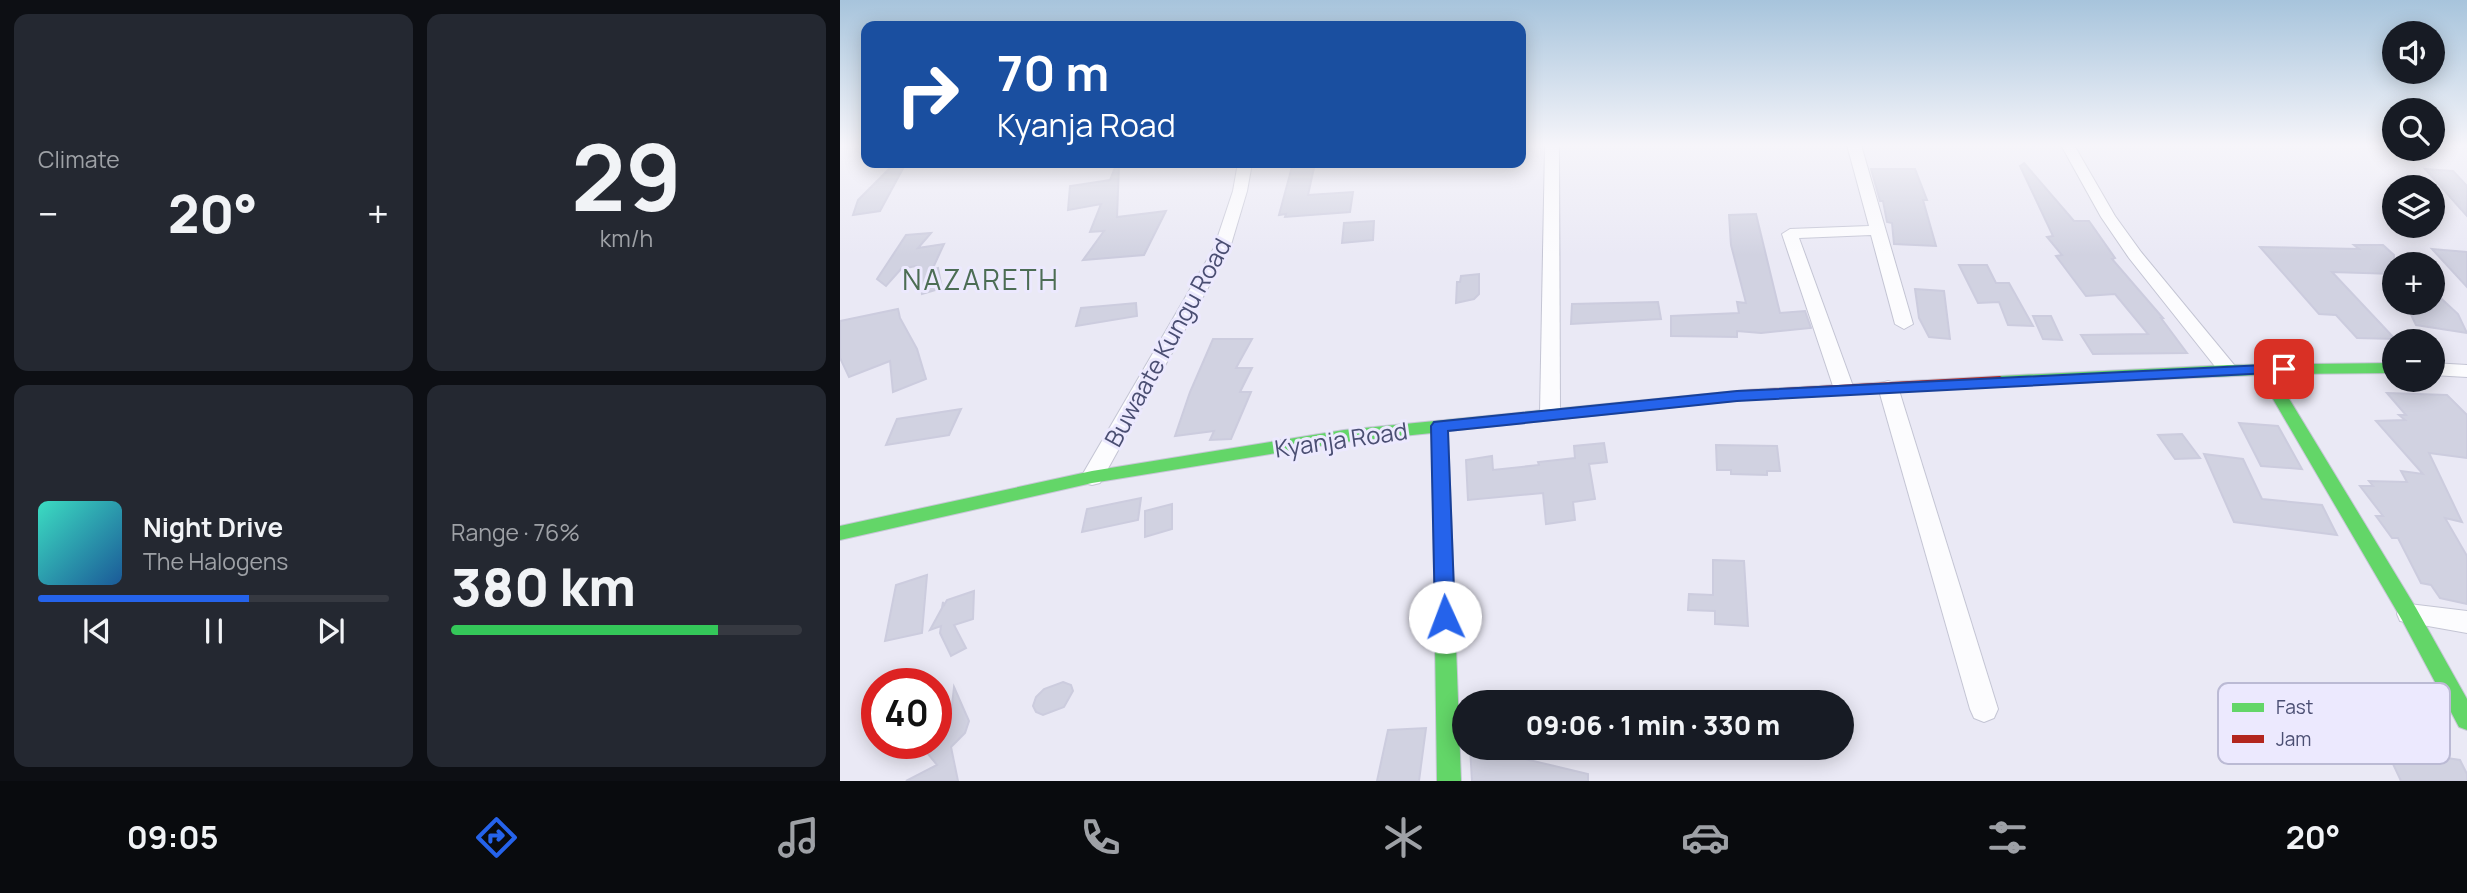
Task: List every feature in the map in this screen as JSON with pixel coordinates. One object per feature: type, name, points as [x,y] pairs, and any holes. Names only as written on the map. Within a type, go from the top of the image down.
[{"type":"street","name":"Buwaate Kungu Road","points":[[1092,477],[1222,248],[1240,181]]},
{"type":"street","points":[[1550,414],[1552,181]]},
{"type":"street","points":[[1864,181],[1904,324]]},
{"type":"street","points":[[2087,181],[2108,218],[2134,255],[2228,370]]},
{"type":"street","points":[[1844,389],[1790,234],[1878,230]]},
{"type":"street","name":"Kyanja Road","points":[[840,533],[1092,477],[1344,436],[1737,396],[2228,370],[2382,368]]},
{"type":"street","points":[[2263,369],[2410,614],[2447,683]]},
{"type":"street","points":[[2445,370],[2467,371]]},
{"type":"street","points":[[1888,387],[1984,709]]},
{"type":"street","points":[[1440,426],[1449,781]]},
{"type":"street","points":[[2410,614],[2467,622]]},
{"type":"street","points":[[2450,688],[2467,720]]},
{"type":"building","points":[[877,181],[896,181],[880,211],[853,215],[858,200]]},
{"type":"building","points":[[1118,181],[1117,217],[1166,211],[1144,255],[1083,260],[1104,231],[1090,232],[1101,204],[1068,210],[1070,186]]},
{"type":"building","points":[[1288,181],[1311,181],[1308,195],[1353,192],[1350,212],[1285,217],[1286,214],[1279,215]]},
{"type":"building","points":[[1875,181],[1920,181],[1927,200],[1923,200],[1936,246],[1894,244],[1892,223],[1887,222],[1883,201],[1880,201]]},
{"type":"building","points":[[2027,181],[2040,181],[2074,221],[2089,221],[2115,258],[2112,259],[2163,318],[2187,353],[2093,354],[2081,335],[2148,334],[2115,294],[2086,296],[2056,256],[2062,255],[2047,237],[2053,236]]},
{"type":"building","points":[[2445,181],[2463,181],[2467,186],[2467,216],[2445,191]]},
{"type":"building","points":[[1756,214],[1780,313],[1805,311],[1811,328],[1761,333],[1737,331],[1737,337],[1671,336],[1671,316],[1739,313],[1737,302],[1746,303],[1731,245],[1729,215]]},
{"type":"building","points":[[1374,221],[1373,240],[1342,243],[1344,223]]},
{"type":"building","points":[[931,233],[918,248],[944,244],[932,270],[938,268],[942,288],[922,294],[916,266],[901,269],[886,286],[877,279],[906,235]]},
{"type":"building","points":[[2354,245],[2383,245],[2391,252],[2382,252],[2382,274],[2332,272],[2386,329],[2382,329],[2382,339],[2357,338],[2336,315],[2319,314],[2260,247],[2359,249]]},
{"type":"building","points":[[2432,249],[2467,252],[2467,287],[2445,263],[2445,252],[2435,252]]},
{"type":"building","points":[[1959,265],[1987,265],[1996,283],[2009,283],[2033,326],[2008,325],[1999,302],[1978,303]]},
{"type":"building","points":[[1479,274],[1479,294],[1474,299],[1456,303],[1457,282],[1460,282],[1461,276]]},
{"type":"building","points":[[1915,289],[1944,291],[1950,339],[1929,337],[1919,318]]},
{"type":"building","points":[[1658,302],[1661,319],[1571,324],[1572,304]]},
{"type":"building","points":[[2445,302],[2458,314],[2467,333],[2445,329],[2416,325],[2411,315],[2445,315]]},
{"type":"building","points":[[1136,303],[1137,316],[1076,326],[1081,308]]},
{"type":"building","points":[[898,309],[917,349],[926,379],[893,392],[890,361],[849,377],[840,358],[840,321]]},
{"type":"building","points":[[2033,316],[2051,316],[2062,340],[2043,339]]},
{"type":"building","points":[[1213,339],[1252,339],[1236,368],[1252,368],[1240,392],[1251,392],[1231,439],[1210,440],[1214,431],[1175,436],[1190,392]]},
{"type":"building","points":[[2387,393],[2447,395],[2467,415],[2467,458],[2429,453],[2462,522],[2445,518],[2467,556],[2467,604],[2440,598],[2431,585],[2421,583],[2398,538],[2392,538],[2376,516],[2383,516],[2360,486],[2373,486],[2369,481],[2407,482],[2401,471],[2423,474],[2376,421],[2405,420],[2399,415],[2406,415]]},
{"type":"building","points":[[961,409],[949,435],[886,445],[897,419]]},
{"type":"building","points":[[2239,423],[2278,426],[2302,469],[2261,466]]},
{"type":"building","points":[[2182,434],[2200,458],[2175,459],[2158,435]]},
{"type":"building","points":[[1604,443],[1607,462],[1589,464],[1595,499],[1573,502],[1575,520],[1546,524],[1543,493],[1468,500],[1466,460],[1492,456],[1493,470],[1539,465],[1538,462],[1575,458],[1574,446]]},
{"type":"building","points":[[1716,445],[1777,446],[1780,471],[1767,471],[1767,475],[1731,474],[1731,470],[1717,470]]},
{"type":"building","points":[[2204,454],[2243,459],[2262,499],[2322,505],[2337,535],[2234,522]]},
{"type":"building","points":[[1141,498],[1138,520],[1082,532],[1087,509]]},
{"type":"building","points":[[1172,504],[1172,529],[1145,537],[1145,511]]},
{"type":"building","points":[[1713,560],[1744,561],[1748,626],[1715,624],[1715,611],[1688,610],[1689,594],[1713,595]]},
{"type":"building","points":[[927,575],[922,633],[885,641],[896,585]]},
{"type":"building","points":[[974,591],[973,619],[954,625],[966,648],[951,656],[940,633],[941,626],[930,630],[943,602],[944,605],[947,600]]},
{"type":"building","points":[[1063,682],[1071,685],[1073,691],[1064,707],[1043,715],[1036,712],[1033,706],[1036,697],[1044,689]]},
{"type":"building","points":[[954,687],[969,721],[965,733],[952,746]]},
{"type":"building","points":[[1426,728],[1419,781],[1377,781],[1388,730]]},
{"type":"building","points":[[952,752],[958,781],[906,781],[937,765],[932,759],[952,759]]},
{"type":"building","points":[[2450,759],[2460,760],[2467,774],[2467,781],[2401,781],[2393,764],[2450,764]]},
{"type":"building","points":[[1471,760],[1529,760],[1588,774],[1588,781],[1472,781]]},
{"type":"traffic: fast","points":[[2000,381],[2228,370],[2382,368]]},
{"type":"traffic: fast","points":[[2263,369],[2409,614],[2447,683]]},
{"type":"traffic: fast","points":[[840,533],[1092,477],[1344,436],[1746,395]]},
{"type":"traffic: fast","points":[[1440,426],[1449,781]]},
{"type":"traffic: fast","points":[[2450,689],[2467,720]]},
{"type":"traffic: jam","points":[[1746,395],[2000,381]]},
{"type":"district","name":"NAZARETH","points":[[981,279]]},
{"type":"route","points":[[1445,617],[1440,426],[1737,396],[2284,369]]}]
